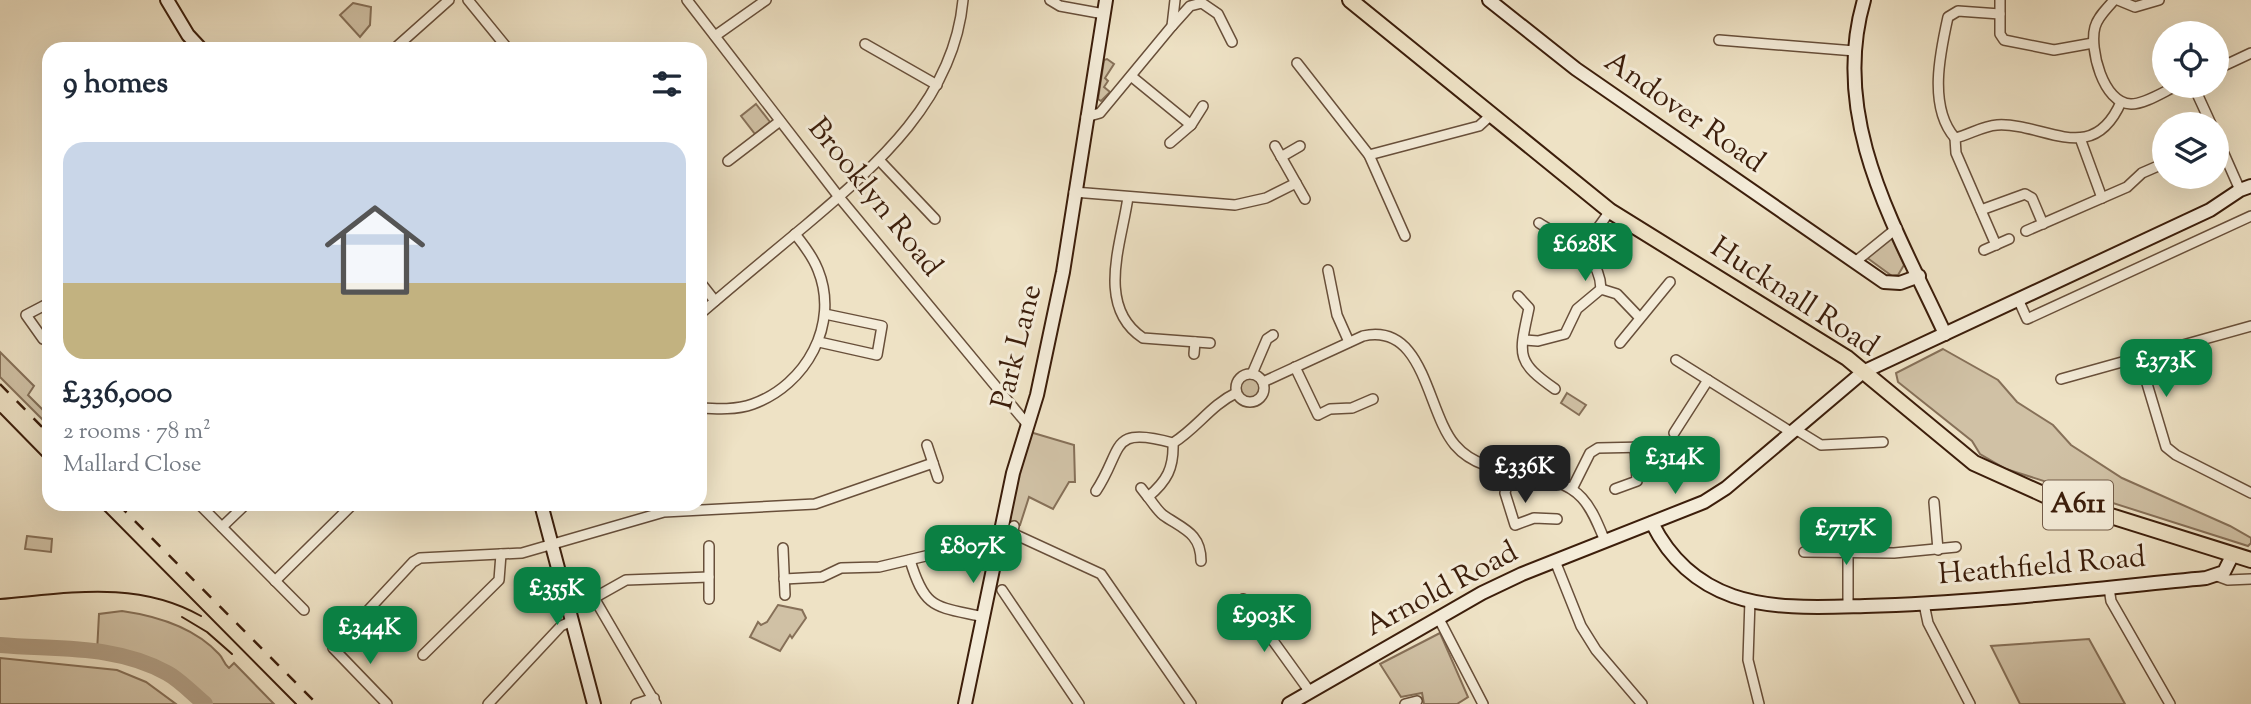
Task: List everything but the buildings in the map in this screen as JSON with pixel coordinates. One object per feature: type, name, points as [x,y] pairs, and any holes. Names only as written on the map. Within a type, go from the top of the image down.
[{"type":"main road","points":[[167,0],[194,42]]},
{"type":"main road","name":"Park Lane","points":[[965,704],[1013,473],[1037,395],[1063,272],[1106,0]]},
{"type":"main road","name":"Hucknall Road","points":[[1350,0],[1610,211],[1847,358],[1955,450],[2002,478],[2047,496],[2251,560]]},
{"type":"main road","name":"Andover Road","points":[[1489,0],[1576,69],[1855,262],[1891,284],[1919,276]]},
{"type":"main road","points":[[1864,0],[1854,51],[1854,88],[1862,142],[1875,181],[1945,334]]},
{"type":"main road","name":"Arnold Road","points":[[1289,704],[1482,593],[1704,502],[1726,488],[1863,372],[2210,211],[2246,188]]},
{"type":"main road","points":[[543,511],[594,704]]},
{"type":"main road","name":"Heathfield Road","points":[[1652,523],[1661,541],[1689,572],[1730,595],[1750,600],[1848,606],[1924,604],[2217,576]]},
{"type":"main road","points":[[2217,576],[2228,568],[2233,554]]},
{"type":"street","points":[[402,42],[449,0]]},
{"type":"street","points":[[468,0],[503,42]]},
{"type":"street","name":"Brooklyn Road","points":[[687,0],[839,197],[1027,424]]},
{"type":"street","points":[[715,36],[766,0]]},
{"type":"street","points":[[707,308],[880,161],[911,124],[937,85],[957,35],[963,0]]},
{"type":"street","points":[[1050,0],[1060,6],[1104,14]]},
{"type":"street","points":[[1172,26],[1175,0]]},
{"type":"street","points":[[2000,0],[2000,34],[2008,42],[2053,50],[2093,43]]},
{"type":"street","points":[[2152,97],[2138,103],[2121,102],[2107,85],[2093,43],[2096,23],[2116,0],[2135,7],[2159,0]]},
{"type":"street","points":[[1086,117],[1100,113],[1191,6],[1202,3],[1218,15],[1230,38],[1218,40]]},
{"type":"street","points":[[1996,245],[1956,153],[1955,138],[1946,126],[1939,83],[1941,50],[1948,18],[1958,10],[2000,14]]},
{"type":"street","points":[[1719,40],[1854,51]]},
{"type":"street","points":[[864,44],[937,85]]},
{"type":"street","points":[[2229,63],[2251,53]]},
{"type":"street","points":[[1297,63],[1369,155],[1405,236]]},
{"type":"street","points":[[1131,76],[1191,125]]},
{"type":"street","points":[[1955,138],[1995,125],[2062,138],[2080,138],[2105,125],[2121,102]]},
{"type":"street","points":[[1170,143],[1191,125],[1203,106]]},
{"type":"street","points":[[1369,155],[1479,126],[1490,116]]},
{"type":"street","points":[[728,161],[780,121]]},
{"type":"street","points":[[2080,138],[2102,198]]},
{"type":"street","points":[[1275,146],[1305,199]]},
{"type":"street","points":[[1281,157],[1300,146]]},
{"type":"street","points":[[2229,159],[2246,188]]},
{"type":"street","points":[[880,161],[936,219]]},
{"type":"street","points":[[2026,231],[2127,187],[2142,173],[2152,169]]},
{"type":"street","points":[[1074,192],[1235,205],[1266,198],[1296,183]]},
{"type":"street","points":[[1981,211],[2025,194],[2032,198],[2043,224]]},
{"type":"street","points":[[1128,197],[1118,243],[1115,298],[1135,331],[1143,338],[1210,344]]},
{"type":"street","points":[[1582,250],[1610,211]]},
{"type":"street","points":[[2018,299],[2027,320],[2251,216]]},
{"type":"street","points":[[1539,223],[1582,250],[1598,267],[1601,289]]},
{"type":"street","points":[[1855,262],[1897,228]]},
{"type":"street","points":[[707,409],[723,410],[750,405],[771,397],[792,382],[819,342],[825,314],[819,270],[795,234]]},
{"type":"street","points":[[1984,250],[2008,239]]},
{"type":"street","points":[[1328,270],[1337,315],[1349,342]]},
{"type":"street","points":[[1620,344],[1639,317],[1649,310],[1670,282]]},
{"type":"street","points":[[1601,289],[1617,294],[1639,317]]},
{"type":"street","points":[[1525,340],[1538,341],[1565,334],[1577,309],[1601,289]]},
{"type":"street","points":[[707,291],[715,301]]},
{"type":"street","points":[[1518,296],[1529,308],[1524,361],[1528,370],[1555,389]]},
{"type":"street","points":[[42,307],[26,315],[42,338]]},
{"type":"street","points":[[819,342],[877,355],[882,326],[825,314]]},
{"type":"street","points":[[2069,380],[2139,357],[2251,326]]},
{"type":"street","points":[[1263,382],[1349,342],[1374,334],[1386,335],[1406,347],[1455,445],[1479,463],[1572,489],[1588,506],[1605,541]]},
{"type":"street","points":[[1252,374],[1267,339],[1273,335]]},
{"type":"street","points":[[1194,354],[1195,342]]},
{"type":"street","points":[[2139,357],[2166,447],[2176,455],[2251,493]]},
{"type":"street","points":[[1676,360],[1821,445],[1882,442]]},
{"type":"street","points":[[1295,367],[1318,415],[1330,409],[1352,408],[1373,399]]},
{"type":"street","points":[[1252,374],[1263,382],[1264,391],[1256,401],[1242,400],[1236,393],[1237,381],[1244,375],[1252,374]]},
{"type":"street","points":[[1674,433],[1707,380]]},
{"type":"street","points":[[1096,491],[1107,474],[1115,450],[1126,439],[1144,436],[1174,443],[1188,434],[1213,407],[1236,393]]},
{"type":"street","points":[[1866,433],[1866,443]]},
{"type":"street","points":[[1148,497],[1169,474],[1174,461],[1174,443]]},
{"type":"street","points":[[927,445],[938,478]]},
{"type":"street","points":[[1572,489],[1594,450],[1695,446],[1695,459]]},
{"type":"street","points":[[1615,489],[1636,481],[1635,447]]},
{"type":"street","points":[[707,510],[815,504],[933,463]]},
{"type":"street","points":[[1510,472],[1505,493],[1515,525],[1534,518],[1557,519]]},
{"type":"street","points":[[1141,488],[1161,514],[1191,533],[1201,550],[1201,561]]},
{"type":"street","points":[[1934,502],[1937,550]]},
{"type":"street","points":[[206,511],[304,610]]},
{"type":"street","points":[[222,527],[239,511]]},
{"type":"street","points":[[275,581],[346,511]]},
{"type":"street","points":[[387,704],[332,649],[413,562],[420,558],[522,553],[552,542],[664,512],[683,511]]},
{"type":"street","points":[[1010,547],[1013,530],[1101,574],[1191,704]]},
{"type":"street","points":[[709,546],[709,599]]},
{"type":"street","points":[[1804,552],[1848,553],[1956,547]]},
{"type":"street","points":[[783,548],[785,595]]},
{"type":"street","points":[[784,579],[822,577],[841,568],[879,567],[955,550],[956,560]]},
{"type":"street","points":[[1848,553],[1848,606]]},
{"type":"street","points":[[423,655],[428,643],[499,580],[501,554]]},
{"type":"street","points":[[910,560],[919,589],[932,603],[983,617]]},
{"type":"street","points":[[1555,561],[1581,626],[1596,650],[1642,704]]},
{"type":"street","name":"Heathfield Road","points":[[2217,576],[2228,580],[2251,579]]},
{"type":"street","points":[[594,598],[626,580],[709,578]]},
{"type":"street","points":[[562,583],[583,579],[655,701],[636,704]]},
{"type":"street","points":[[2109,588],[2111,601],[2170,704]]},
{"type":"street","points":[[1002,590],[1079,704]]},
{"type":"street","points":[[1243,599],[1310,692]]},
{"type":"street","points":[[1750,600],[1748,660],[1759,704]]},
{"type":"street","points":[[1924,604],[1928,623],[1970,704]]},
{"type":"street","points":[[1438,619],[1483,704]]},
{"type":"street","points":[[488,704],[561,626],[572,621]]},
{"type":"shaded area","points":[[353,3],[371,7],[370,25],[360,37],[340,15]]},
{"type":"shaded area","points":[[1104,60],[1114,64],[1105,78],[1108,81],[1104,87],[1110,92],[1101,101],[1098,99]]},
{"type":"shaded area","points":[[756,104],[770,122],[755,134],[741,116]]},
{"type":"shaded area","points":[[1891,237],[1904,265],[1898,275],[1892,276],[1866,257]]},
{"type":"shaded area","points":[[1943,349],[1998,380],[2017,402],[2053,425],[2071,445],[2122,478],[2230,526],[2251,538],[2251,543],[2248,546],[2006,469],[1980,454],[1972,441],[1898,382],[1896,373]]},
{"type":"shaded area","points":[[0,352],[34,386],[28,395],[42,409],[42,419],[0,377]]},
{"type":"shaded area","points":[[1250,378],[1257,381],[1260,388],[1257,395],[1250,398],[1243,395],[1240,388],[1243,381]]},
{"type":"shaded area","points":[[1567,393],[1586,405],[1579,415],[1561,403]]},
{"type":"shaded area","points":[[1030,432],[1074,445],[1075,482],[1069,482],[1053,509],[1029,497],[1020,525],[1010,521],[1017,473]]},
{"type":"shaded area","points":[[27,536],[52,539],[51,552],[25,549]]},
{"type":"shaded area","points":[[778,605],[802,610],[806,618],[780,651],[750,637],[758,622],[761,625],[767,622]]},
{"type":"shaded area","points":[[122,611],[148,616],[187,630],[219,654],[229,668],[234,663],[274,704],[203,704],[180,685],[154,670],[97,652],[99,614]]},
{"type":"shaded area","points":[[1440,633],[1468,697],[1457,704],[1424,704],[1422,693],[1401,697],[1380,664]]},
{"type":"shaded area","points":[[2089,639],[2125,704],[2020,704],[1991,646]]},
{"type":"shaded area","points":[[0,658],[117,670],[146,682],[176,704],[0,704]]},
{"type":"waterway","points":[[0,645],[85,650],[127,657],[167,673],[205,704]]},
{"type":"tram line","points":[[0,413],[42,456]]},
{"type":"tram line","points":[[105,511],[296,704]]},
{"type":"tram line","points":[[0,599],[77,592],[128,593],[152,597],[201,616]]},
{"type":"tram line","points":[[182,617],[207,632],[232,654]]},
{"type":"railway","points":[[0,384],[42,427]]},
{"type":"railway","points":[[125,511],[317,704]]}]
